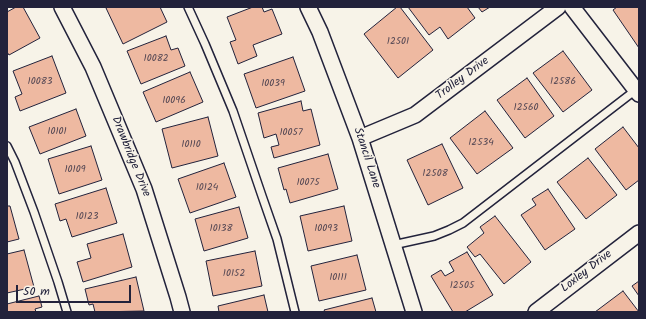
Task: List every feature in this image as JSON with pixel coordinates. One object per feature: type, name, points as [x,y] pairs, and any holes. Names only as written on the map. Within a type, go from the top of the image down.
[{"type":"street","name":"Drawbridge Drive","points":[[62,7],[93,67],[144,189],[182,312]]},
{"type":"street","name":"Stancil Lane","points":[[308,7],[320,32],[360,138],[414,312]]},
{"type":"street","name":"Trolley Drive","points":[[360,138],[420,112],[558,7]]},
{"type":"street","points":[[572,7],[638,91]]},
{"type":"street","name":"Loxley Drive","points":[[536,312],[639,232]]},
{"type":"lane","points":[[188,7],[233,111],[277,239],[295,312]]},
{"type":"lane","points":[[393,245],[434,236],[463,223],[638,91]]},
{"type":"lane","points":[[7,146],[34,212],[67,312]]},
{"type":"building","points":[[16,7],[23,7],[40,38],[9,55],[7,52],[7,12]]},
{"type":"building","points":[[160,7],[167,22],[123,44],[106,8]]},
{"type":"building","points":[[253,7],[262,7],[264,12],[272,9],[282,34],[253,45],[257,56],[238,64],[230,42],[236,40],[227,17]]},
{"type":"building","points":[[397,7],[400,7],[433,50],[398,78],[364,34]]},
{"type":"building","points":[[408,7],[467,7],[475,18],[448,39],[440,27],[429,35]]},
{"type":"building","points":[[478,7],[490,7],[482,12]]},
{"type":"building","points":[[617,7],[639,7],[639,48],[613,10]]},
{"type":"building","points":[[166,36],[171,50],[178,48],[185,66],[141,84],[127,51]]},
{"type":"building","points":[[563,51],[592,90],[563,112],[533,73]]},
{"type":"building","points":[[52,56],[66,93],[20,111],[15,97],[22,94],[13,71]]},
{"type":"building","points":[[293,57],[305,91],[256,108],[244,74]]},
{"type":"building","points":[[190,72],[203,102],[156,122],[143,92]]},
{"type":"building","points":[[527,78],[554,116],[525,138],[497,100]]},
{"type":"building","points":[[301,101],[303,111],[311,109],[320,145],[274,158],[271,147],[279,145],[276,134],[264,138],[258,113]]},
{"type":"building","points":[[76,109],[86,136],[40,154],[29,127]]},
{"type":"building","points":[[485,111],[513,148],[477,174],[450,138]]},
{"type":"building","points":[[208,117],[218,156],[172,168],[162,129]]},
{"type":"building","points":[[623,127],[639,148],[639,180],[626,190],[595,149]]},
{"type":"building","points":[[442,144],[463,188],[428,205],[407,160]]},
{"type":"building","points":[[91,146],[102,180],[59,194],[48,159]]},
{"type":"building","points":[[328,154],[338,189],[290,203],[286,189],[284,190],[278,168]]},
{"type":"building","points":[[588,158],[617,195],[586,219],[557,182]]},
{"type":"building","points":[[224,163],[236,197],[190,213],[178,179]]},
{"type":"building","points":[[106,188],[117,223],[72,237],[66,219],[60,221],[55,204]]},
{"type":"building","points":[[548,189],[575,229],[545,250],[521,215],[536,205],[532,199]]},
{"type":"building","points":[[7,206],[10,206],[19,239],[7,242]]},
{"type":"building","points":[[344,206],[352,241],[308,251],[300,216]]},
{"type":"building","points":[[239,207],[248,238],[204,251],[195,219]]},
{"type":"building","points":[[495,216],[531,262],[504,284],[480,254],[475,257],[467,247],[484,233],[480,227]]},
{"type":"building","points":[[123,234],[132,267],[83,282],[77,262],[91,258],[87,244]]},
{"type":"building","points":[[24,250],[34,287],[7,293],[7,254]]},
{"type":"building","points":[[255,251],[262,286],[213,296],[206,261]]},
{"type":"building","points":[[467,252],[493,295],[465,312],[453,312],[431,276],[441,270],[445,276],[454,271],[449,262]]},
{"type":"building","points":[[357,255],[366,290],[319,301],[311,266]]},
{"type":"building","points":[[136,277],[144,311],[95,312],[93,304],[89,305],[85,289]]},
{"type":"building","points":[[639,281],[639,296],[632,286]]},
{"type":"building","points":[[623,291],[639,312],[595,312]]},
{"type":"building","points":[[264,295],[268,312],[219,312],[218,306]]},
{"type":"building","points":[[39,296],[42,307],[35,309],[36,312],[7,312],[7,304]]},
{"type":"building","points":[[372,298],[376,312],[325,312],[324,310]]}]
